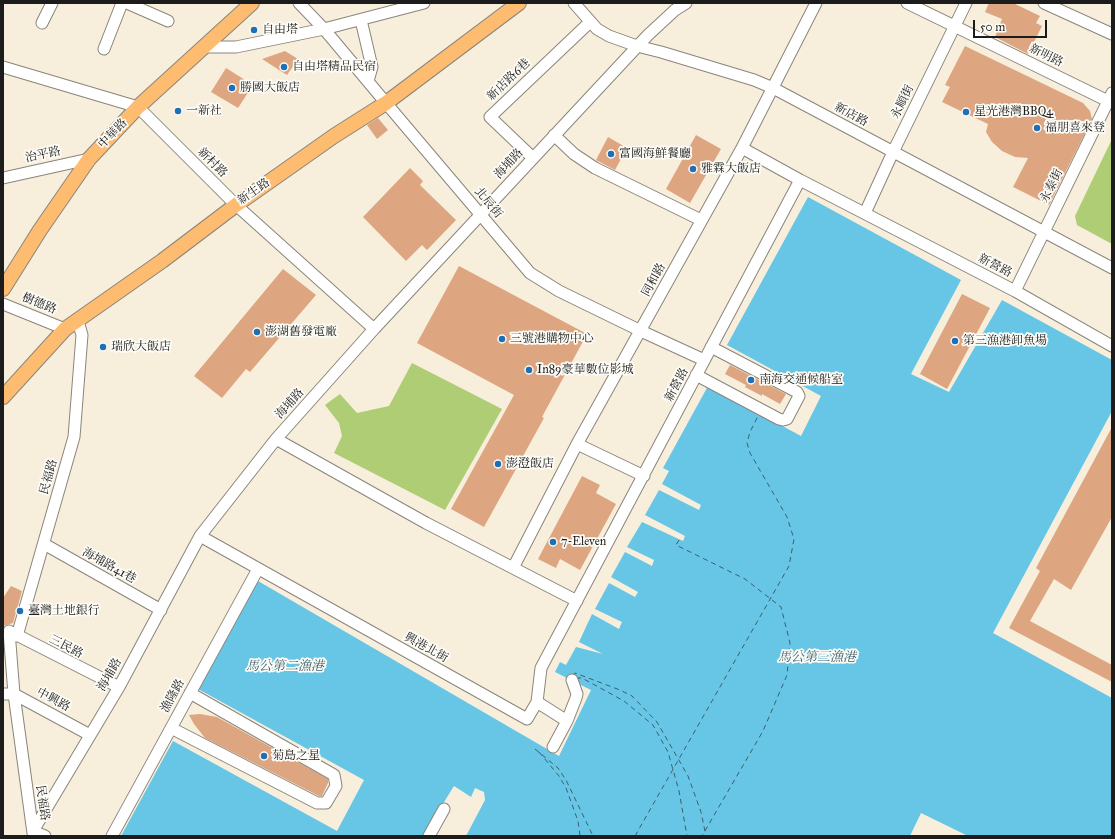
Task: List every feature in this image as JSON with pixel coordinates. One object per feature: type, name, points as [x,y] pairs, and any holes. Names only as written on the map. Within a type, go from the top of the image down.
[{"type":"main road","name":"中華路","points":[[3,289],[40,230],[90,158],[138,108],[252,3]]},
{"type":"main road","name":"新生路","points":[[3,397],[65,329],[162,262],[236,205],[334,136],[386,102],[519,3]]},
{"type":"street","points":[[42,23],[52,3]]},
{"type":"street","points":[[104,48],[122,3]]},
{"type":"street","points":[[127,3],[168,21]]},
{"type":"street","name":"北辰街","points":[[299,3],[324,29],[530,273],[559,291],[704,360]]},
{"type":"street","points":[[204,47],[236,47],[324,29],[424,3]]},
{"type":"street","name":"新店路","points":[[574,3],[597,29],[609,36],[637,46],[754,80],[773,88],[1112,268]]},
{"type":"street","name":"海埔路","points":[[33,833],[119,687],[200,536],[276,439],[374,329],[637,46],[675,10],[686,3]]},
{"type":"street","name":"同和路","points":[[513,568],[577,444],[742,148],[816,3]]},
{"type":"street","name":"新明路","points":[[907,3],[1110,97]]},
{"type":"street","name":"永順街","points":[[865,214],[893,152],[966,3]]},
{"type":"street","points":[[1044,3],[1112,34]]},
{"type":"street","points":[[361,20],[372,67],[368,81]]},
{"type":"street","name":"新店路6巷","points":[[533,158],[490,117],[590,22]]},
{"type":"street","name":"新村路","points":[[3,67],[138,108],[236,205],[374,329]]},
{"type":"street","name":"永泰街","points":[[1015,292],[1110,97]]},
{"type":"street","points":[[554,136],[574,154],[595,168],[701,220]]},
{"type":"street","name":"新營路","points":[[742,148],[800,180],[1015,292],[1112,346]]},
{"type":"street","name":"治平路","points":[[3,178],[90,158]]},
{"type":"street","name":"新營路","points":[[577,601],[800,180]]},
{"type":"street","name":"樹德路","points":[[3,304],[65,329]]},
{"type":"street","name":"民福路","points":[[33,833],[9,694],[9,632],[44,544],[74,437],[82,335],[78,321]]},
{"type":"street","points":[[696,375],[760,412],[783,420],[787,419],[799,396],[797,392],[711,347]]},
{"type":"street","points":[[276,439],[426,523],[577,601]]},
{"type":"street","points":[[577,444],[644,476]]},
{"type":"street","name":"興港北街","points":[[200,536],[527,719],[537,702],[540,668],[577,601]]},
{"type":"street","name":"海埔路41巷","points":[[44,544],[161,610]]},
{"type":"street","name":"漁隆路","points":[[112,836],[258,569]]},
{"type":"street","name":"三民路","points":[[9,632],[119,687]]},
{"type":"street","points":[[553,747],[567,721],[576,698],[577,694],[572,680]]},
{"type":"street","name":"中興路","points":[[9,694],[90,735]]},
{"type":"street","points":[[171,728],[317,803],[326,803],[336,786],[334,775],[190,694]]},
{"type":"street","points":[[537,702],[567,721]]},
{"type":"street","points":[[429,836],[444,810]]},
{"type":"street","points":[[33,833],[45,836]]},
{"type":"green space","points":[[1112,139],[1112,244],[1077,225],[1075,216]]},
{"type":"green space","points":[[412,363],[502,409],[445,510],[334,453],[342,436],[339,423],[325,405],[340,394],[357,413],[389,406]]},
{"type":"water","name":"馬公第三漁港","points":[[808,197],[961,280],[911,374],[949,392],[1002,300],[1112,360],[1112,411],[993,633],[1112,698],[1112,836],[968,836],[921,813],[910,836],[466,836],[485,800],[484,792],[475,788],[471,797],[454,786],[423,836],[121,836],[173,741],[337,831],[364,780],[198,689],[258,581],[559,756],[591,690],[555,672],[560,662],[566,665],[576,647],[603,654],[579,642],[592,614],[619,629],[622,622],[595,609],[609,583],[635,597],[638,592],[611,577],[625,552],[652,566],[654,560],[627,547],[642,522],[683,541],[685,536],[645,515],[659,490],[699,510],[701,505],[662,484],[669,471],[663,468],[708,386],[801,436],[821,396],[727,345]]},
{"type":"building","points":[[989,3],[1013,3],[1040,16],[1036,23],[1042,26],[1028,54],[995,37],[1002,19],[985,12]]},
{"type":"building","name":"福朋喜來登","points":[[965,46],[1083,103],[1090,111],[1092,119],[1049,205],[1013,187],[1028,158],[1015,157],[1002,151],[992,142],[986,132],[988,124],[942,102],[950,87],[945,85]]},
{"type":"building","name":"自由塔精品民宿","points":[[285,51],[298,59],[287,75],[262,59]]},
{"type":"building","name":"勝國大飯店","points":[[226,68],[253,85],[238,108],[211,92]]},
{"type":"building","points":[[378,118],[388,130],[377,139],[367,125]]},
{"type":"building","name":"雅霖大飯店","points":[[696,135],[721,149],[690,203],[666,189]]},
{"type":"building","name":"富國海鮮餐廳","points":[[608,137],[627,148],[615,170],[596,160]]},
{"type":"building","points":[[410,168],[423,181],[420,185],[456,220],[427,250],[422,245],[406,261],[363,217]]},
{"type":"building","name":"三號港購物中心","points":[[459,266],[587,334],[542,417],[544,418],[484,527],[451,509],[514,395],[417,343]]},
{"type":"building","name":"澎湖舊發電廠","points":[[283,269],[316,295],[250,372],[246,369],[222,398],[194,376]]},
{"type":"building","name":"第三漁港卸魚場","points":[[962,294],[990,308],[947,389],[920,374]]},
{"type":"building","name":"南海交通候船室","points":[[730,365],[786,394],[780,404],[745,387],[746,385],[725,374]]},
{"type":"building","points":[[1112,427],[1112,517],[1071,590],[1054,579],[1030,621],[1112,665],[1112,682],[1009,628],[1040,571],[1036,568]]},
{"type":"building","points":[[582,476],[600,485],[596,493],[616,504],[580,570],[560,559],[556,568],[538,559]]},
{"type":"building","points":[[11,586],[22,591],[13,623],[3,626],[3,598]]},
{"type":"building","name":"菊島之星","points":[[200,714],[217,717],[328,779],[328,783],[322,796],[319,796],[205,738],[189,715]]},
{"type":"ferry route","points":[[635,836],[789,566],[794,539],[787,517],[750,453],[747,443],[750,432],[759,414]]},
{"type":"ferry route","points":[[679,540],[676,545],[745,579],[781,607],[790,643],[787,675],[763,731],[702,836]]},
{"type":"ferry route","points":[[574,676],[575,673],[632,696],[657,722],[688,776],[701,812],[706,836]]},
{"type":"ferry route","points":[[576,678],[582,678],[624,701],[653,725],[668,752],[679,791],[687,836]]},
{"type":"ferry route","points":[[535,749],[558,768],[566,780],[593,836]]},
{"type":"ferry route","points":[[539,752],[559,776],[566,788],[578,821],[580,836]]},
{"type":"place","name":"自由塔","points":[[254,30]]},
{"type":"place","name":"自由塔精品民宿","points":[[284,67]]},
{"type":"place","name":"勝國大飯店","points":[[232,88]]},
{"type":"place","name":"一新社","points":[[178,111]]},
{"type":"place","name":"星光港灣BBQ4","points":[[966,112]]},
{"type":"place","name":"福朋喜來登","points":[[1037,128]]},
{"type":"place","name":"富國海鮮餐廳","points":[[611,154]]},
{"type":"place","name":"雅霖大飯店","points":[[693,169]]},
{"type":"place","name":"澎湖舊發電廠","points":[[257,332]]},
{"type":"place","name":"三號港購物中心","points":[[502,339]]},
{"type":"place","name":"第三漁港卸魚場","points":[[955,341]]},
{"type":"place","name":"瑞欣大飯店","points":[[103,347]]},
{"type":"place","name":"In89豪華數位影城","points":[[529,370]]},
{"type":"place","name":"南海交通候船室","points":[[751,380]]},
{"type":"place","name":"澎澄飯店","points":[[498,464]]},
{"type":"place","name":"7-Eleven","points":[[553,542]]},
{"type":"place","name":"臺灣土地銀行","points":[[20,611]]},
{"type":"place","name":"菊島之星","points":[[264,756]]},
{"type":"water label","name":"馬公第二漁港","points":[[285,667]]}]
